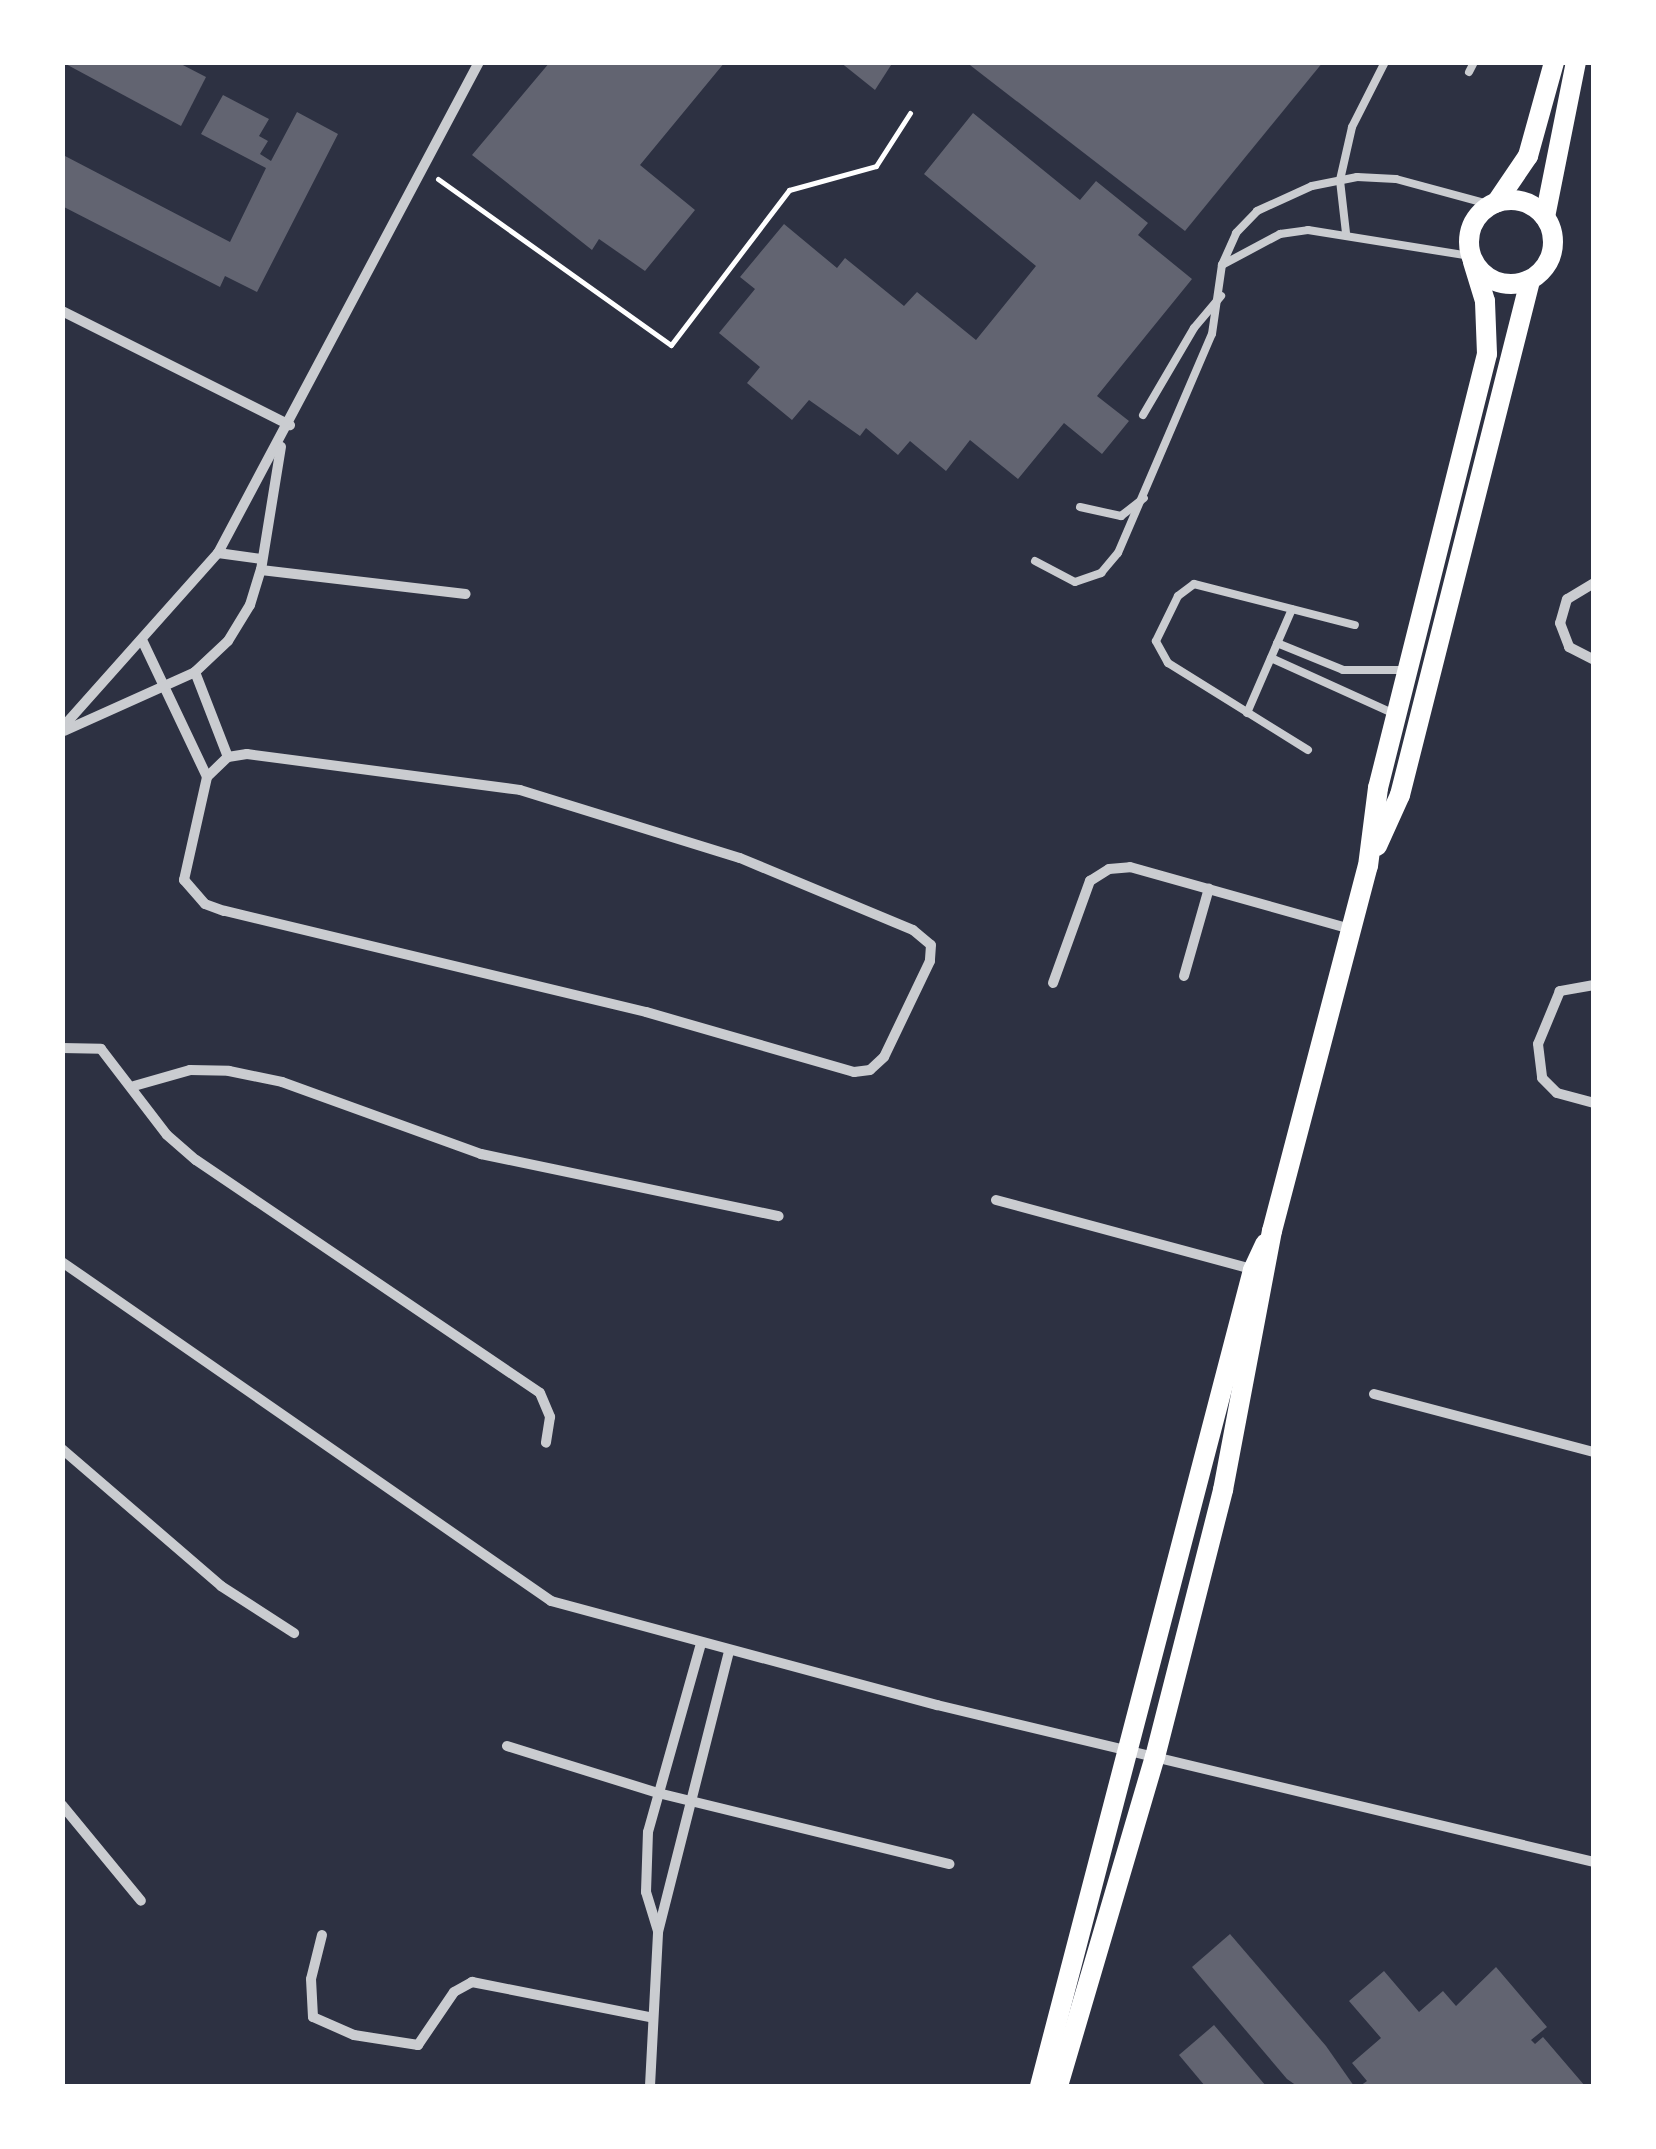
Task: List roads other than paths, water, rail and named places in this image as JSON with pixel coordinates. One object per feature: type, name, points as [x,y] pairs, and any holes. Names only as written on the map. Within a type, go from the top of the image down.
[{"type":"main road","points":[[1040,2086],[1368,866],[1396,716],[1487,354],[1485,302],[1472,259],[1474,221],[1494,204],[1528,156],[1554,62]]},
{"type":"main road","points":[[1368,866],[1400,795],[1530,281],[1552,252],[1545,217],[1576,62]]},
{"type":"main road","points":[[1494,204],[1523,202],[1545,217]]},
{"type":"main road","points":[[1472,259],[1504,284],[1530,281]]},
{"type":"main road","points":[[1058,2086],[1155,1757],[1223,1490],[1261,1272]]},
{"type":"street","points":[[62,730],[218,552],[282,441],[479,62]]},
{"type":"street","points":[[62,311],[290,425]]},
{"type":"street","points":[[62,730],[195,672],[241,624],[261,564],[282,441]]},
{"type":"street","points":[[218,552],[261,564],[466,594]]},
{"type":"street","points":[[1594,584],[1567,599],[1560,623],[1569,646],[1594,660]]},
{"type":"street","points":[[142,642],[168,687],[207,777]]},
{"type":"street","points":[[195,672],[228,757]]},
{"type":"street","points":[[247,754],[520,790],[740,858],[878,915],[923,937],[931,945],[930,961],[884,1057],[870,1070],[832,1068],[663,1016],[205,904],[184,880],[207,777],[228,757],[247,754]]},
{"type":"street","points":[[1053,983],[1090,881],[1109,869],[1130,867],[1351,929]]},
{"type":"street","points":[[1184,976],[1210,888]]},
{"type":"street","points":[[1594,985],[1560,991],[1538,1055],[1542,1078],[1551,1088],[1594,1104]]},
{"type":"street","points":[[62,1048],[100,1048],[134,1086],[167,1136],[196,1160],[540,1393],[550,1417],[546,1443]]},
{"type":"street","points":[[134,1086],[190,1070],[229,1071],[282,1082],[481,1154],[779,1216]]},
{"type":"street","points":[[996,1200],[1261,1272]]},
{"type":"street","points":[[62,1262],[519,1584],[551,1601],[729,1651],[1594,1862]]},
{"type":"street","points":[[1374,1394],[1594,1452]]},
{"type":"street","points":[[62,1449],[221,1586],[294,1633]]},
{"type":"street","points":[[658,1932],[645,1874],[658,1793],[701,1643]]},
{"type":"street","points":[[650,2086],[649,2018],[658,1932],[688,1800],[729,1651]]},
{"type":"street","points":[[507,1746],[658,1793],[949,1864]]},
{"type":"street","points":[[62,1806],[142,1901]]},
{"type":"street","points":[[322,1935],[311,1979],[313,2017],[354,2035],[418,2045],[454,1992],[472,1982],[649,2018]]},
{"type":"lane","points":[[1346,233],[1340,180],[1352,127],[1386,62]]},
{"type":"lane","points":[[1036,561],[1075,582],[1101,573],[1148,495],[1212,334],[1222,265],[1236,233],[1257,211],[1340,180],[1396,179],[1494,204]]},
{"type":"lane","points":[[1222,265],[1280,234],[1346,233],[1472,259]]},
{"type":"lane","points":[[1143,415],[1194,328],[1220,296]]},
{"type":"lane","points":[[1080,507],[1122,516],[1148,495]]},
{"type":"lane","points":[[1308,750],[1168,663],[1156,641],[1178,596],[1194,584],[1355,625]]},
{"type":"lane","points":[[1248,713],[1292,609]]},
{"type":"lane","points":[[1277,642],[1343,670],[1408,670]]},
{"type":"lane","points":[[1271,658],[1396,716]]}]
